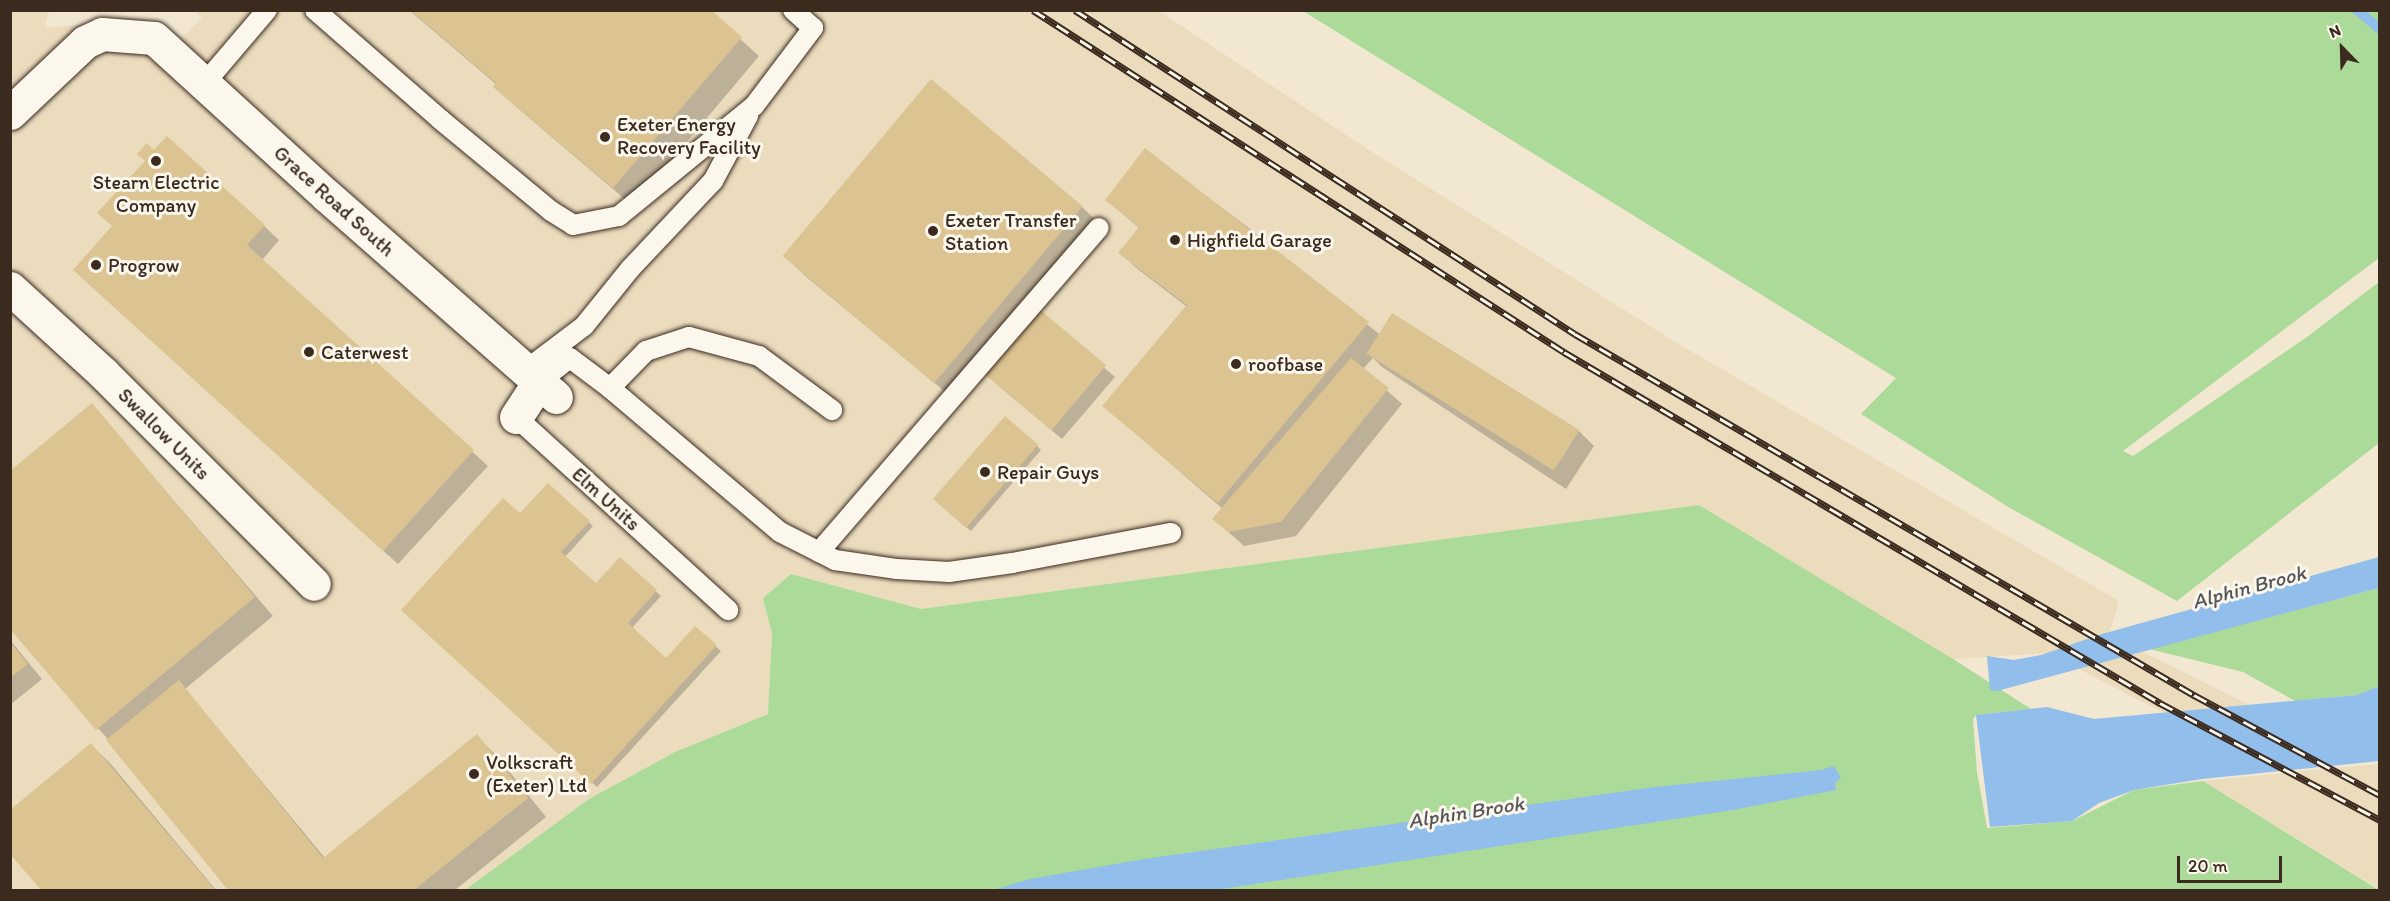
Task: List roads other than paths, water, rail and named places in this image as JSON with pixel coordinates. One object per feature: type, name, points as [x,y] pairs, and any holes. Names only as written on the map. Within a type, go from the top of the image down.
[{"type":"street","name":"Grace Road South","points":[[104,22],[153,38],[326,195],[540,383]]},
{"type":"street","points":[[16,96],[85,42],[104,22]]},
{"type":"street","name":"Swallow Units","points":[[10,288],[103,374],[314,584]]},
{"type":"street","name":"Elm Units","points":[[516,417],[540,383]]},
{"type":"lane","points":[[204,84],[267,10]]},
{"type":"lane","points":[[315,10],[551,211],[573,225],[619,216],[754,106]]},
{"type":"lane","points":[[540,383],[630,269],[713,180],[754,106],[813,28],[793,10]]},
{"type":"lane","points":[[819,552],[1100,228]]},
{"type":"lane","points":[[610,388],[646,351],[689,337],[759,356],[832,410]]},
{"type":"lane","points":[[540,383],[570,358],[610,388],[780,532],[835,560],[897,569],[949,572],[1012,564],[1171,534]]},
{"type":"lane","name":"Elm Units","points":[[516,417],[728,610]]},
{"type":"water","points":[[2379,557],[2379,588],[1997,691],[1990,690],[1987,656],[2014,660],[2041,655],[2102,634]]},
{"type":"water","points":[[2379,686],[2379,761],[2202,779],[2134,790],[2099,803],[2072,821],[1990,827],[1976,715],[2047,707],[2094,719],[2357,695]]},
{"type":"water","points":[[1834,766],[1841,778],[1835,783],[1836,790],[1733,810],[1216,890],[993,890],[1030,879],[1144,859],[1655,787],[1821,770]]},
{"type":"waterway","points":[[2357,10],[2380,29]]},
{"type":"railway","points":[[1033,10],[1564,352],[2160,703],[2380,820]]},
{"type":"railway","points":[[1075,10],[1575,334],[2194,695],[2380,795]]},
{"type":"place","name":"Exeter Energy Recovery Facility","points":[[605,137]]},
{"type":"place","name":"Stearn Electric Company","points":[[156,161]]},
{"type":"place","name":"Exeter Transfer Station","points":[[933,231]]},
{"type":"place","name":"Highfield Garage","points":[[1175,240]]},
{"type":"place","name":"Progrow","points":[[96,265]]},
{"type":"place","name":"Caterwest","points":[[309,352]]},
{"type":"place","name":"roofbase","points":[[1236,364]]},
{"type":"place","name":"Repair Guys","points":[[985,472]]},
{"type":"place","name":"Volkscraft (Exeter) Ltd","points":[[474,774]]},
{"type":"water label","name":"Alphin Brook","points":[[2249,587]]},
{"type":"water label","name":"Alphin Brook","points":[[1466,812]]}]
